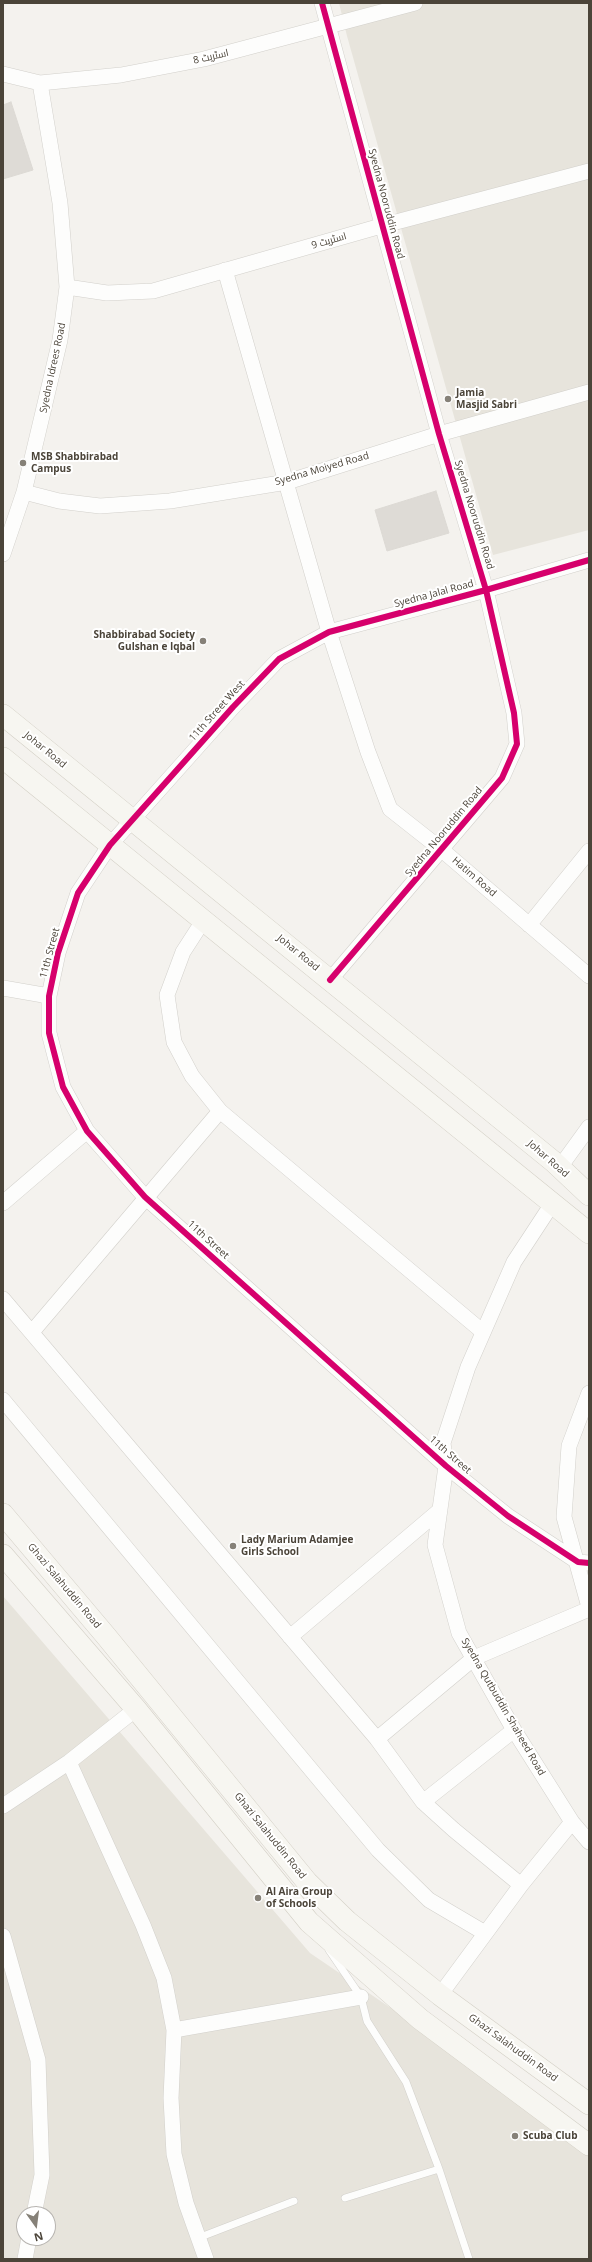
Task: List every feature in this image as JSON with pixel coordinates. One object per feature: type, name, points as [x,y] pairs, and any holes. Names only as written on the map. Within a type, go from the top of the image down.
[{"type":"street","name":"Syedna Nooruddin Road","points":[[322,3],[381,226],[439,434],[486,590],[514,713],[516,744],[502,778],[330,980]]},
{"type":"street","name":"اسٹریٹ 8","points":[[3,74],[40,83],[121,75],[204,59],[414,3]]},
{"type":"street","name":"Syedna Idrees Road","points":[[3,554],[24,492],[60,340],[67,287],[60,203],[40,83]]},
{"type":"street","name":"اسٹریٹ 9","points":[[67,287],[107,293],[153,291],[381,226],[589,171]]},
{"type":"street","name":"Hatim Road","points":[[225,270],[330,632],[368,752],[390,809],[442,850],[589,976]]},
{"type":"street","name":"Syedna Moiyed Road","points":[[24,492],[59,501],[100,506],[170,501],[287,482],[439,434],[589,392]]},
{"type":"street","name":"Syedna Jalal Road","points":[[330,632],[486,590],[589,560]]},
{"type":"street","name":"11th Street West","points":[[132,821],[233,707],[279,659],[330,632]]},
{"type":"street","name":"Johar Road","points":[[3,715],[557,1165],[589,1196]]},
{"type":"street","points":[[3,758],[589,1233]]},
{"type":"street","name":"11th Street","points":[[132,821],[110,845],[78,893],[58,953],[49,996],[49,1034],[63,1087],[87,1131],[145,1197],[446,1466],[508,1516],[583,1562]]},
{"type":"street","points":[[529,925],[589,851]]},
{"type":"street","points":[[203,921],[182,952],[167,996],[174,1042],[192,1076],[220,1111],[483,1332]]},
{"type":"street","points":[[295,994],[315,967]]},
{"type":"street","points":[[3,988],[49,996]]},
{"type":"street","points":[[32,1332],[145,1197],[220,1111]]},
{"type":"street","points":[[535,1189],[589,1127]]},
{"type":"street","points":[[3,1203],[87,1131]]},
{"type":"street","name":"Syedna Qutbuddin Shaheed Road","points":[[552,1204],[514,1262],[468,1367],[443,1443],[446,1466],[435,1545],[459,1633],[514,1730],[572,1822],[589,1842]]},
{"type":"street","points":[[3,1298],[377,1739],[423,1802],[454,1830],[521,1885]]},
{"type":"street","points":[[377,1739],[474,1658],[589,1608],[583,1562],[564,1517],[569,1446],[589,1394]]},
{"type":"street","points":[[3,1400],[378,1850],[429,1900],[485,1933]]},
{"type":"street","points":[[290,1636],[440,1510]]},
{"type":"street","name":"Ghazi Salahuddin Road","points":[[3,1514],[111,1642],[307,1882],[347,1921],[440,1995],[589,2104]]},
{"type":"street","points":[[3,1555],[136,1709],[310,1922],[420,2018],[589,2145]]},
{"type":"street","points":[[3,1806],[69,1762],[136,1709]]},
{"type":"street","points":[[423,1802],[514,1730]]},
{"type":"street","points":[[69,1762],[143,1925],[164,1978],[174,2030],[171,2098],[174,2154],[186,2203],[206,2259]]},
{"type":"street","points":[[440,1995],[521,1885],[572,1822]]},
{"type":"street","points":[[4,1940],[38,2060],[42,2174],[36,2206]]},
{"type":"street","points":[[174,2030],[361,1997]]},
{"type":"street","points":[[450,2041],[467,2014]]},
{"type":"street","points":[[25,2259],[27,2246]]},
{"type":"lane","points":[[310,1922],[361,1997],[367,2021],[406,2082],[440,2169],[469,2259]]},
{"type":"lane","points":[[346,2198],[440,2169]]},
{"type":"lane","points":[[198,2238],[294,2201]]},
{"type":"shaded area","points":[[339,3],[589,3],[589,530],[493,555]]},
{"type":"shaded area","points":[[3,1596],[310,1953],[589,2143],[589,2259],[3,2259]]},
{"type":"building","points":[[11,102],[33,170],[3,179],[3,105]]},
{"type":"building","points":[[436,491],[449,533],[387,551],[375,510]]},
{"type":"cycle path","points":[[322,3],[439,434],[486,590],[514,713],[517,744],[502,778],[330,980]]},
{"type":"cycle path","points":[[589,560],[486,590],[329,632],[279,659],[233,707],[110,845],[78,893],[58,953],[49,996],[49,1033],[63,1087],[87,1131],[145,1197],[446,1466],[508,1516],[578,1562],[589,1563]]},
{"type":"place","name":"Jamia Masjid Sabri","points":[[448,399]]},
{"type":"place","name":"MSB Shabbirabad Campus","points":[[23,463]]},
{"type":"place","name":"Shabbirabad Society Gulshan e Iqbal","points":[[203,641]]},
{"type":"place","name":"Lady Marium Adamjee Girls School","points":[[233,1546]]},
{"type":"place","name":"Al Aira Group of Schools","points":[[258,1898]]},
{"type":"place","name":"Scuba Club","points":[[515,2136]]}]
